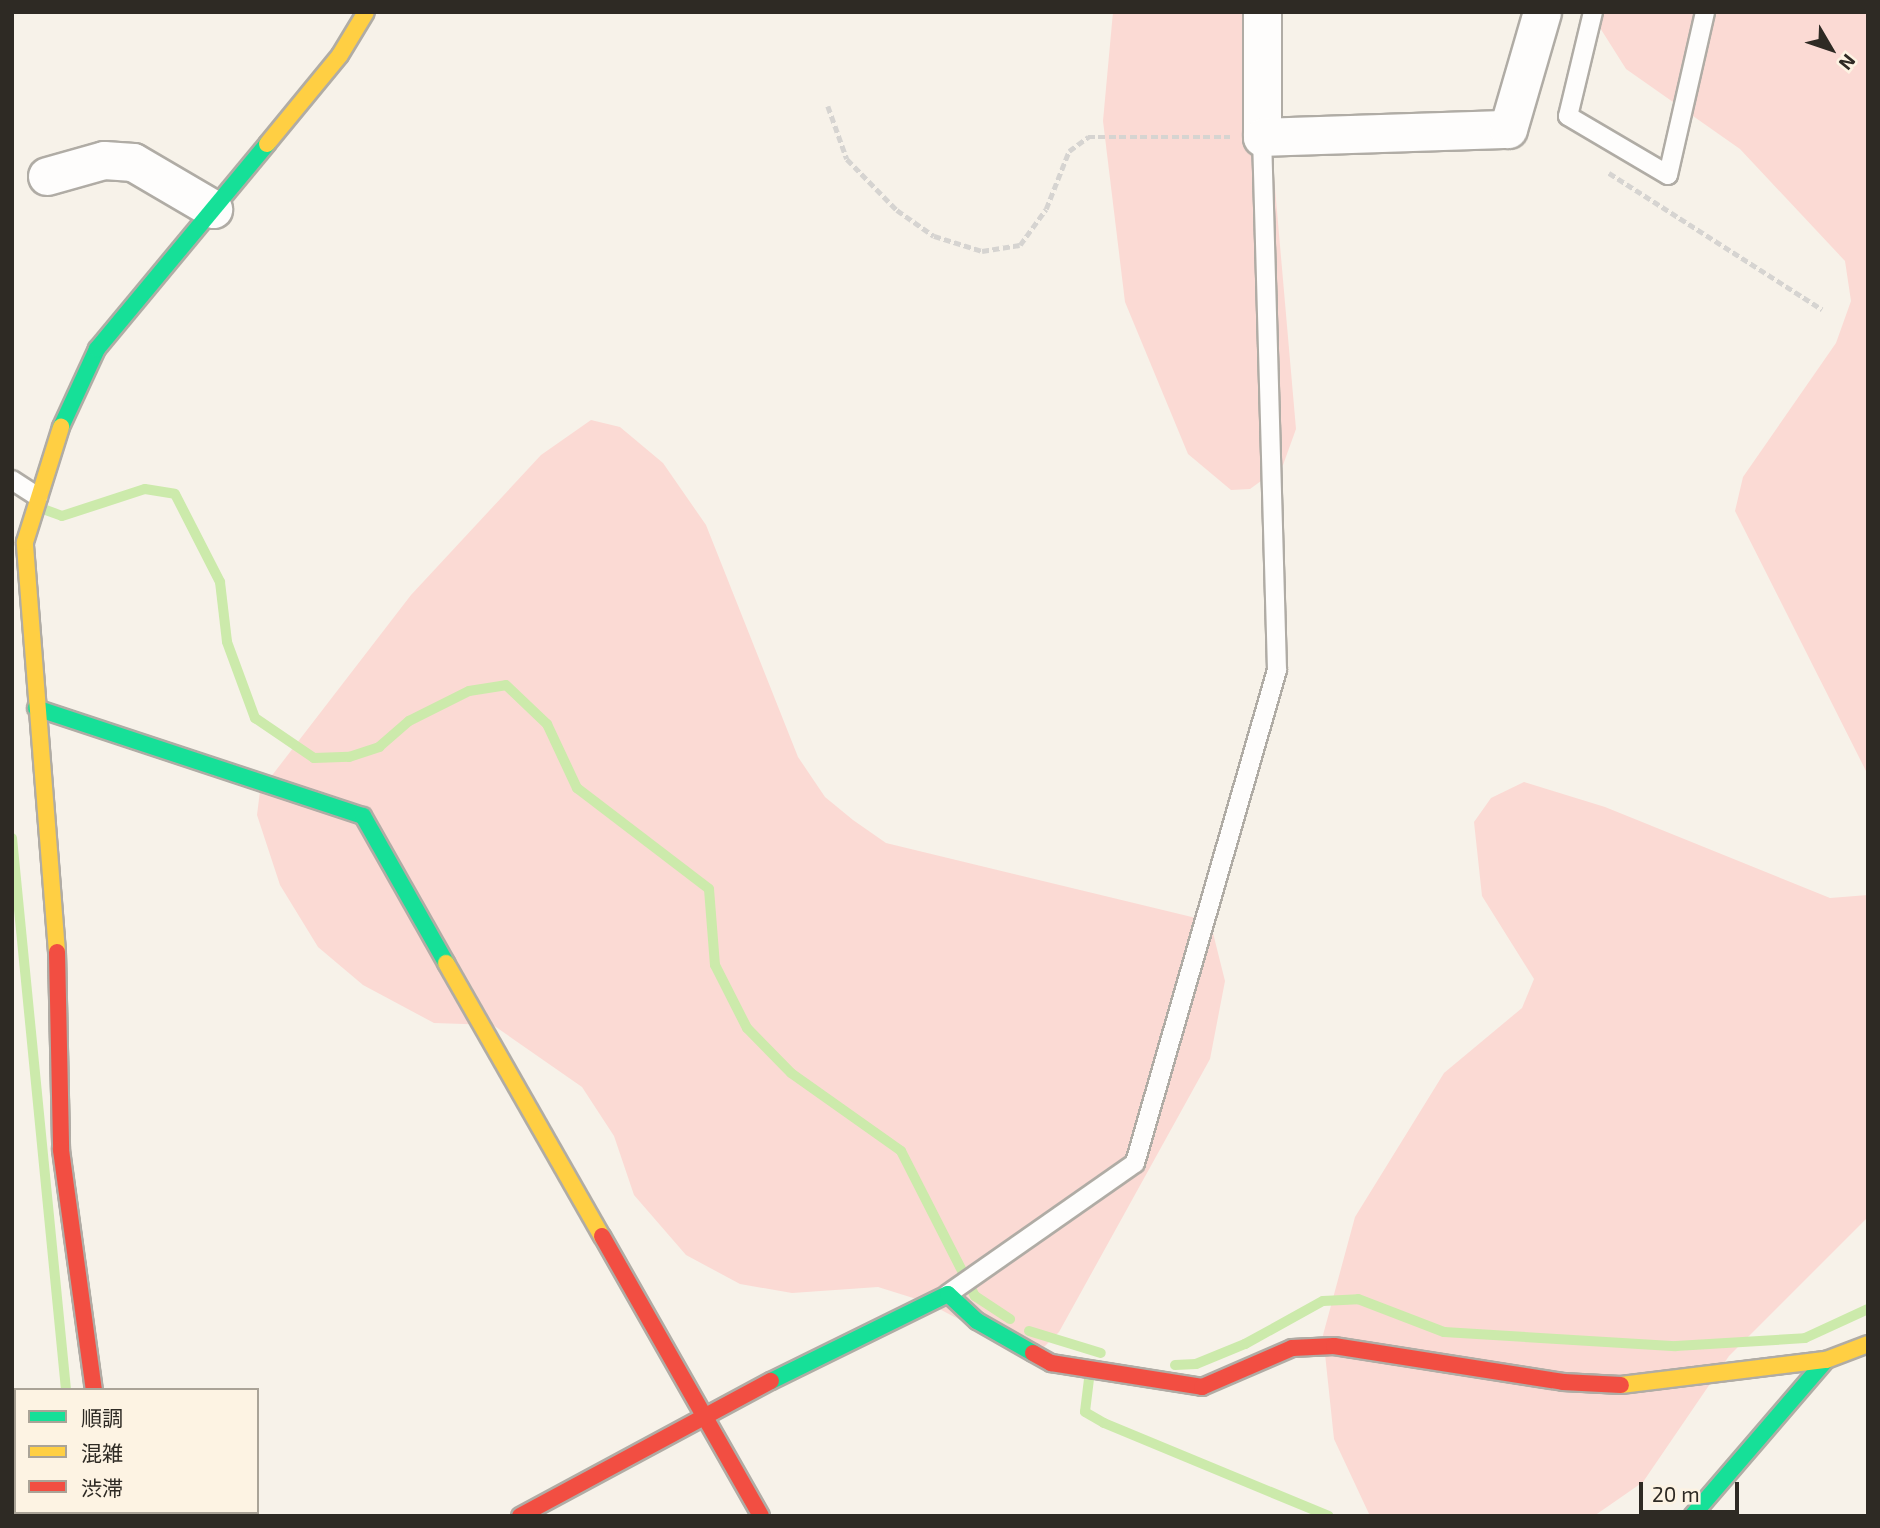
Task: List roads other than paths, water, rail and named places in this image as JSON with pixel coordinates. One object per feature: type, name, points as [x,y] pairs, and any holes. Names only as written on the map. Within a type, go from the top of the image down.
[{"type":"street","points":[[94,1388],[61,1150],[63,1033],[19,537],[38,497],[52,444],[97,349],[340,55],[366,12]]},
{"type":"street","points":[[1262,12],[1262,137],[1508,129],[1542,12]]},
{"type":"street","points":[[47,176],[92,162],[133,162],[213,209]]},
{"type":"street","points":[[36,708],[363,816],[761,1516]]},
{"type":"street","points":[[520,1516],[704,1414],[948,1294],[977,1321],[1051,1363],[1202,1387],[1292,1348],[1334,1346],[1603,1386],[1826,1360],[1868,1344]]},
{"type":"street","points":[[1692,1516],[1826,1360]]},
{"type":"lane","points":[[1593,12],[1568,116],[1668,175],[1705,12]]},
{"type":"lane","points":[[948,1294],[1135,1163],[1277,670],[1262,137]]},
{"type":"lane","points":[[12,481],[38,497]]},
{"type":"waterway","points":[[43,509],[62,516],[145,489],[175,494],[220,582],[227,642],[255,718],[314,758],[349,757],[379,747],[409,721],[469,691],[506,685],[547,724],[577,788],[709,889],[715,965],[747,1028],[791,1073],[901,1151],[975,1296],[1010,1319]]},
{"type":"waterway","points":[[12,838],[66,1388]]},
{"type":"waterway","points":[[1175,1365],[1196,1364],[1245,1344],[1323,1301],[1358,1299],[1444,1332],[1676,1346],[1805,1338],[1868,1309]]},
{"type":"waterway","points":[[1029,1331],[1101,1353]]},
{"type":"waterway","points":[[1089,1379],[1085,1412],[1104,1423],[1329,1516]]},
{"type":"railway","points":[[12,1392],[14,1396]]},
{"type":"railway","points":[[12,1467],[14,1470]]}]
